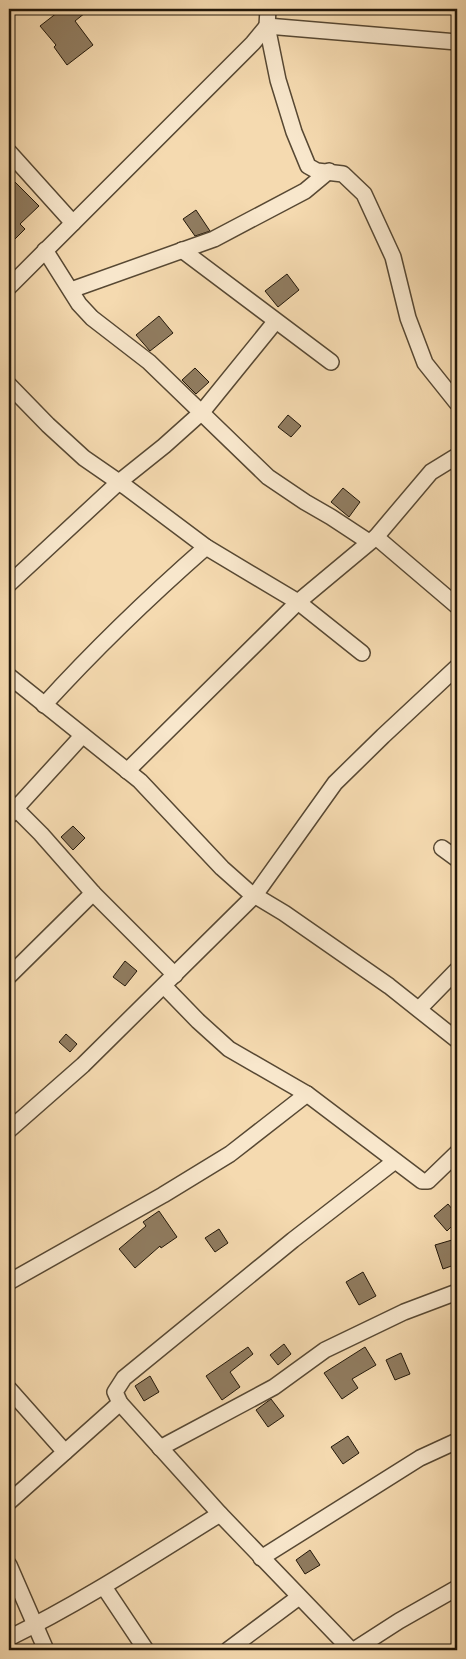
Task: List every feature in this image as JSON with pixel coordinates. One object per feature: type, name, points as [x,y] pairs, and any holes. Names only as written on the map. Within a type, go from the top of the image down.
[{"type":"street","points":[[268,9],[267,26],[278,80],[294,132],[308,166],[323,172],[329,171],[343,174],[364,194],[393,257],[415,341],[425,364],[451,386],[457,403]]},
{"type":"street","points":[[267,26],[457,42]]},
{"type":"street","points":[[9,287],[253,43],[267,26]]},
{"type":"street","points":[[9,152],[73,223]]},
{"type":"street","points":[[71,290],[214,239],[305,191],[329,171]]},
{"type":"street","points":[[45,250],[79,304],[92,318],[149,362],[268,477],[305,502],[372,539],[457,606]]},
{"type":"street","points":[[182,250],[275,322],[331,362]]},
{"type":"street","points":[[9,584],[119,482],[202,412],[275,322]]},
{"type":"street","points":[[9,385],[84,458],[206,547],[298,602],[362,653]]},
{"type":"street","points":[[127,771],[298,602],[372,539],[431,472],[457,456]]},
{"type":"street","points":[[44,705],[90,655],[145,601],[206,547]]},
{"type":"street","points":[[9,1130],[83,1065],[255,895],[335,783],[457,667]]},
{"type":"street","points":[[9,676],[140,781],[222,868],[255,895],[389,986],[457,1040]]},
{"type":"street","points":[[82,736],[11,809],[175,975]]},
{"type":"street","points":[[442,848],[457,859]]},
{"type":"street","points":[[9,976],[93,893]]},
{"type":"street","points":[[419,1009],[457,970]]},
{"type":"street","points":[[164,986],[229,1049],[308,1094],[422,1181],[428,1181],[457,1153]]},
{"type":"street","points":[[9,1282],[163,1195],[230,1154],[308,1094]]},
{"type":"street","points":[[395,1161],[293,1240],[124,1378],[114,1392],[120,1403],[220,1514],[298,1597],[352,1650],[457,1588]]},
{"type":"street","points":[[160,1448],[274,1387],[324,1350],[404,1312],[457,1292]]},
{"type":"street","points":[[9,1389],[66,1452]]},
{"type":"street","points":[[9,1502],[120,1403]]},
{"type":"street","points":[[261,1558],[420,1458],[457,1440]]},
{"type":"street","points":[[9,1638],[104,1587],[220,1514]]},
{"type":"street","points":[[9,1564],[46,1650]]},
{"type":"street","points":[[104,1587],[146,1650]]},
{"type":"street","points":[[228,1650],[298,1597]]},
{"type":"building","points":[[62,9],[90,9],[75,21],[93,45],[67,65],[54,47],[56,45],[40,26]]},
{"type":"building","points":[[9,176],[39,206],[20,224],[25,229],[9,245]]},
{"type":"building","points":[[196,210],[210,231],[195,236],[183,219]]},
{"type":"building","points":[[287,274],[299,290],[278,307],[265,291]]},
{"type":"building","points":[[159,316],[173,333],[150,351],[136,335]]},
{"type":"building","points":[[195,368],[209,382],[196,394],[182,380]]},
{"type":"building","points":[[288,415],[301,426],[291,437],[278,427]]},
{"type":"building","points":[[343,488],[360,502],[349,517],[331,502]]},
{"type":"building","points":[[73,826],[85,838],[73,850],[61,837]]},
{"type":"building","points":[[125,961],[137,971],[125,986],[113,977]]},
{"type":"building","points":[[66,1034],[77,1044],[70,1052],[59,1042]]},
{"type":"building","points":[[448,1204],[457,1215],[457,1221],[447,1231],[434,1216]]},
{"type":"building","points":[[159,1211],[177,1237],[161,1248],[160,1246],[135,1268],[119,1249],[146,1226],[143,1222]]},
{"type":"building","points":[[219,1229],[228,1243],[215,1252],[205,1238]]},
{"type":"building","points":[[452,1240],[457,1255],[457,1264],[443,1269],[435,1245]]},
{"type":"building","points":[[363,1272],[376,1296],[359,1305],[346,1282]]},
{"type":"building","points":[[284,1344],[291,1354],[278,1365],[270,1355]]},
{"type":"building","points":[[248,1347],[253,1354],[230,1372],[240,1387],[222,1400],[206,1376]]},
{"type":"building","points":[[365,1347],[376,1365],[352,1379],[358,1388],[342,1399],[324,1373]]},
{"type":"building","points":[[401,1353],[410,1374],[395,1380],[386,1360]]},
{"type":"building","points":[[150,1376],[159,1392],[144,1401],[135,1386]]},
{"type":"building","points":[[271,1399],[284,1416],[268,1427],[256,1410]]},
{"type":"building","points":[[348,1436],[359,1453],[343,1464],[331,1447]]},
{"type":"building","points":[[310,1550],[320,1565],[305,1574],[296,1560]]}]
